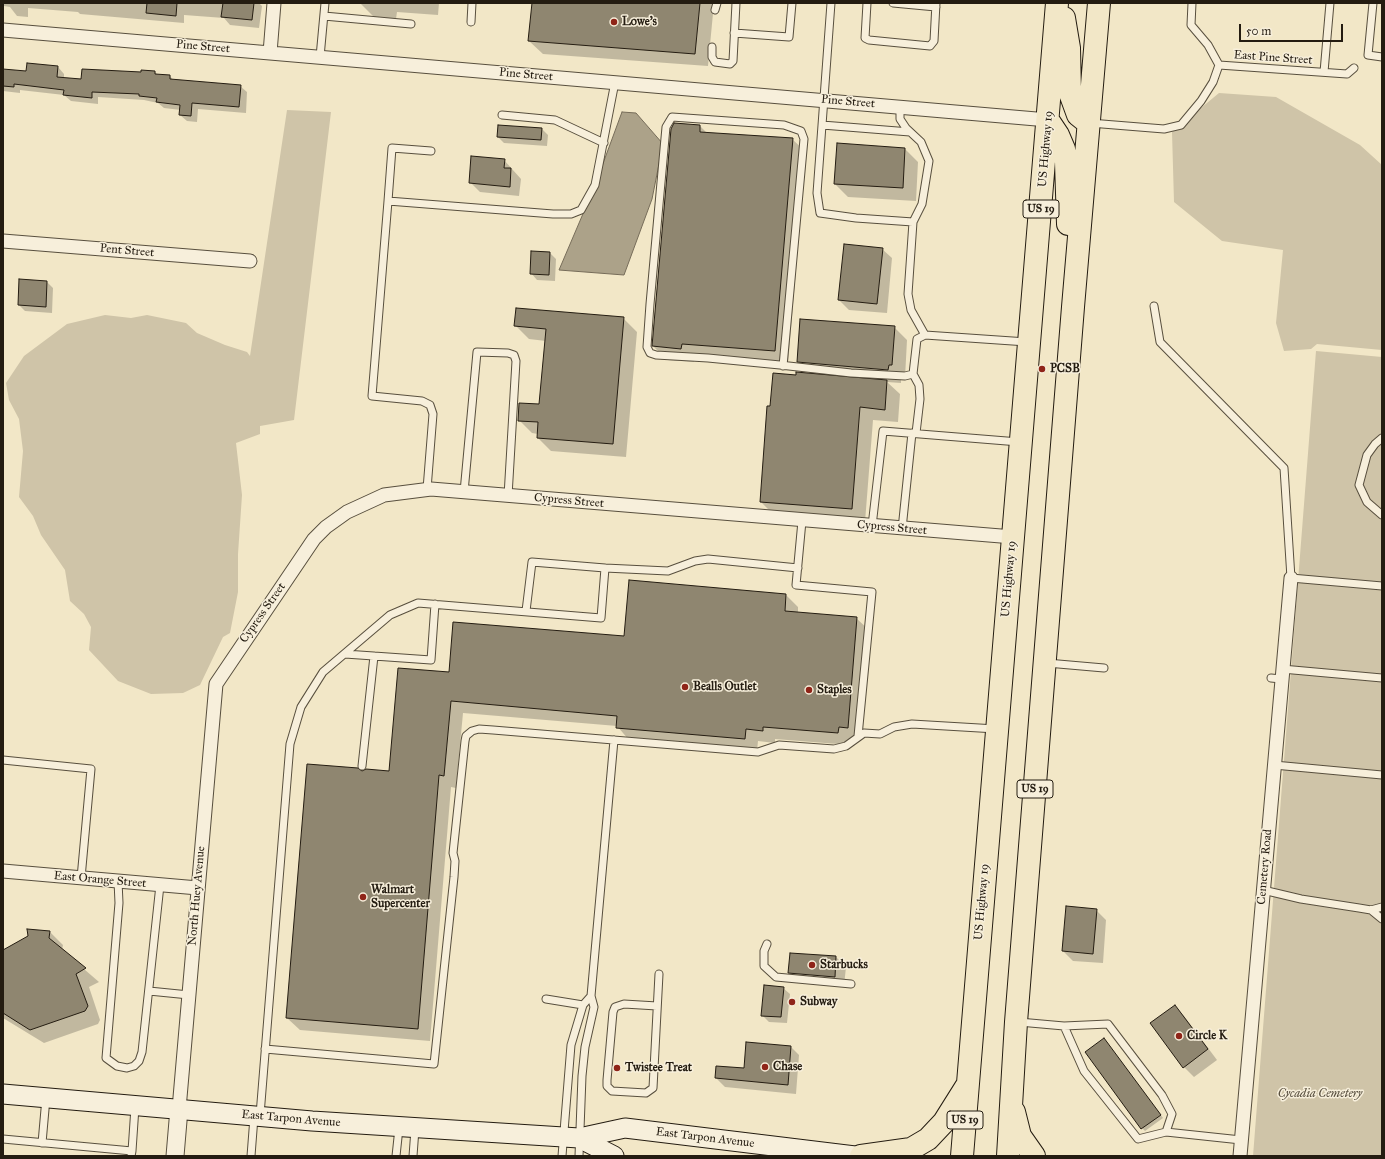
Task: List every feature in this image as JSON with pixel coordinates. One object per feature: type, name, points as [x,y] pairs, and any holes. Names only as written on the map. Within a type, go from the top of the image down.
[{"type":"highway","name":"US Highway 19","points":[[962,1156],[1057,3]]},
{"type":"highway","points":[[1061,3],[1069,48],[1070,93],[1078,115],[1088,123]]},
{"type":"highway","name":"US 19","points":[[1008,1156],[1016,1022],[1073,307],[1099,3]]},
{"type":"highway","points":[[1048,120],[1058,135],[1066,162],[1073,307]]},
{"type":"highway","points":[[861,1156],[911,1149],[928,1139],[944,1122],[967,1084]]},
{"type":"highway","points":[[1011,1103],[1020,1136],[1034,1156]]},
{"type":"main road","name":"East Tarpon Avenue","points":[[3,1094],[257,1117],[407,1128],[574,1144],[614,1156]]},
{"type":"main road","name":"East Tarpon Avenue","points":[[574,1144],[625,1128],[855,1156]]},
{"type":"street","points":[[270,53],[274,3]]},
{"type":"street","name":"Pine Street","points":[[3,30],[1048,120]]},
{"type":"street","name":"Pent Street","points":[[3,241],[250,261]]},
{"type":"street","name":"Cypress Street","points":[[216,684],[314,539],[326,527],[354,508],[384,495],[427,489],[1013,538]]},
{"type":"street","name":"Cemetery Road","points":[[1240,1156],[1274,765],[1278,675],[1291,578]]},
{"type":"street","name":"North Huey Avenue","points":[[179,1109],[216,684]]},
{"type":"street","name":"East Orange Street","points":[[3,871],[198,888]]},
{"type":"street","points":[[175,1156],[179,1109]]},
{"type":"lane","points":[[320,57],[325,3]]},
{"type":"lane","points":[[471,22],[472,3]]},
{"type":"lane","points":[[712,47],[712,57],[715,62],[730,64],[733,61],[736,3]]},
{"type":"lane","points":[[734,33],[789,37],[792,3]]},
{"type":"lane","points":[[831,3],[817,194],[820,213],[856,218],[913,222]]},
{"type":"lane","points":[[867,3],[865,38],[869,40],[930,46],[934,41],[936,5],[893,3]]},
{"type":"lane","points":[[1192,3],[1191,25],[1208,45],[1219,65]]},
{"type":"lane","points":[[1324,72],[1330,3]]},
{"type":"lane","points":[[1373,3],[1367,57],[1382,56]]},
{"type":"lane","points":[[324,16],[411,24]]},
{"type":"lane","name":"East Pine Street","points":[[1088,123],[1164,129],[1181,125],[1201,101],[1213,82],[1219,65],[1347,74],[1354,68]]},
{"type":"lane","points":[[388,200],[553,214],[571,214],[581,210],[595,185],[615,82]]},
{"type":"lane","points":[[900,107],[900,119],[910,132],[921,142],[929,161],[922,204],[913,222],[908,294],[911,310],[925,335]]},
{"type":"lane","points":[[502,115],[555,120],[604,144]]},
{"type":"lane","points":[[783,366],[804,138],[801,131],[784,125],[672,117],[666,127],[648,347],[650,353],[656,355],[708,358],[783,366],[851,373],[905,376],[913,374]]},
{"type":"lane","points":[[822,125],[910,132]]},
{"type":"lane","points":[[427,489],[433,414],[430,405],[422,401],[372,396],[392,148],[431,151]]},
{"type":"lane","points":[[1154,306],[1160,342],[1284,468],[1291,578],[1382,586]]},
{"type":"lane","points":[[902,529],[914,433],[920,399],[919,386],[913,374],[917,339],[925,335],[1030,342]]},
{"type":"lane","points":[[464,492],[477,352],[508,353],[514,355],[516,361],[508,496]]},
{"type":"lane","points":[[872,526],[883,431],[1021,443]]},
{"type":"lane","points":[[1382,438],[1374,444],[1367,455],[1359,485],[1367,502],[1382,515]]},
{"type":"lane","points":[[802,521],[796,585],[872,592],[858,736]]},
{"type":"lane","points":[[526,611],[532,562],[668,571],[695,561],[708,559],[798,568]]},
{"type":"lane","points":[[251,1156],[265,1049],[290,744],[301,707],[323,672],[390,616],[418,603],[601,618],[605,568]]},
{"type":"lane","points":[[345,654],[431,660],[435,604]]},
{"type":"lane","points":[[362,766],[374,656]]},
{"type":"lane","points":[[1045,663],[1104,668]]},
{"type":"lane","points":[[1278,675],[1382,678]]},
{"type":"lane","points":[[265,1049],[434,1064],[454,877],[455,861],[453,853],[466,736],[472,731],[479,729],[758,752],[779,745],[834,749],[846,746],[864,733],[880,734],[902,725],[924,723],[997,729]]},
{"type":"lane","points":[[562,1156],[574,1144],[585,1047],[594,1007],[591,996],[614,740]]},
{"type":"lane","points":[[3,760],[91,769],[81,878]]},
{"type":"lane","points":[[1274,765],[1382,775]]},
{"type":"lane","points":[[118,881],[119,903],[106,1058],[116,1066],[127,1068],[134,1066],[139,1061],[142,1052],[160,885]]},
{"type":"lane","points":[[1263,890],[1301,899],[1371,910],[1382,907]]},
{"type":"lane","points":[[1371,910],[1382,919]]},
{"type":"lane","points":[[767,944],[764,951],[764,966],[776,977],[851,984]]},
{"type":"lane","points":[[656,1006],[624,1004],[615,1007],[613,1012],[607,1080],[607,1086],[612,1091],[646,1093],[653,1088],[658,974]]},
{"type":"lane","points":[[149,991],[189,995]]},
{"type":"lane","points":[[574,1144],[571,1045],[583,1005],[591,996]]},
{"type":"lane","points":[[546,999],[583,1005]]},
{"type":"lane","points":[[1016,1022],[1064,1026],[1108,1024],[1162,1095],[1172,1114],[1166,1132]]},
{"type":"lane","points":[[1064,1026],[1084,1071],[1138,1139],[1166,1132],[1241,1140]]},
{"type":"lane","points":[[42,1143],[46,1098]]},
{"type":"lane","points":[[3,1139],[132,1153],[135,1105]]},
{"type":"lane","points":[[396,1156],[407,1128]]},
{"type":"lane","points":[[407,1128],[413,1156]]},
{"type":"green space","points":[[1219,93],[1276,97],[1360,145],[1382,165],[1382,350],[1317,344],[1311,349],[1284,351],[1276,323],[1283,250],[1222,241],[1174,202],[1172,132]]},
{"type":"green space","points":[[287,110],[331,112],[294,420],[260,426],[260,434],[236,443],[242,495],[238,554],[238,592],[230,633],[223,637],[200,685],[183,693],[151,694],[118,681],[89,650],[91,627],[84,614],[70,601],[65,570],[41,535],[33,516],[19,497],[23,451],[19,419],[9,400],[6,383],[24,356],[67,324],[105,315],[131,318],[147,315],[186,323],[197,333],[225,345],[247,352],[250,356]]},
{"type":"green space","name":"Cycadia Cemetery","points":[[1316,351],[1382,357],[1382,1156],[1253,1156]]},
{"type":"shaded area","points":[[622,112],[636,113],[663,144],[652,199],[624,275],[559,270],[594,188]]},
{"type":"building","points":[[147,3],[177,3],[176,16],[146,13]]},
{"type":"building","points":[[223,3],[254,3],[252,20],[221,17]]},
{"type":"building","name":"Lowe's","points":[[532,3],[700,3],[695,54],[528,41]]},
{"type":"building","points":[[27,63],[58,66],[57,77],[81,79],[82,69],[141,72],[141,70],[155,71],[155,74],[170,75],[170,79],[241,85],[239,107],[192,103],[191,116],[179,115],[180,105],[156,102],[157,98],[139,96],[139,94],[92,92],[92,98],[63,95],[64,90],[14,84],[14,87],[3,86],[3,69],[26,71]]},
{"type":"building","points":[[674,123],[700,125],[700,132],[793,138],[775,351],[682,344],[681,349],[652,346],[671,129]]},
{"type":"building","points":[[498,125],[542,128],[541,140],[497,137]]},
{"type":"building","points":[[837,143],[905,148],[903,188],[834,184]]},
{"type":"building","points":[[471,156],[505,159],[504,168],[511,168],[510,187],[469,183]]},
{"type":"building","points":[[844,244],[883,248],[877,304],[838,300]]},
{"type":"building","points":[[531,251],[550,252],[549,275],[530,274]]},
{"type":"building","points":[[19,279],[47,281],[46,307],[18,305]]},
{"type":"building","points":[[516,308],[624,317],[613,444],[537,438],[538,422],[518,421],[519,403],[539,404],[546,329],[514,326]]},
{"type":"building","points":[[800,319],[895,326],[892,365],[889,365],[888,370],[797,362]]},
{"type":"building","points":[[796,372],[887,380],[885,410],[860,407],[852,509],[760,502],[767,406],[770,406],[773,373],[796,375]]},
{"type":"building","points":[[629,580],[786,594],[785,611],[857,617],[848,728],[839,727],[838,733],[763,727],[763,731],[746,729],[745,739],[616,728],[617,716],[451,701],[444,776],[439,775],[418,1029],[286,1018],[307,764],[358,768],[362,771],[366,769],[389,771],[398,668],[449,672],[453,622],[624,636]]},
{"type":"building","points":[[1066,906],[1097,909],[1093,954],[1062,951]]},
{"type":"building","points":[[27,929],[50,931],[49,938],[86,968],[76,974],[88,1006],[85,1011],[30,1030],[3,1013],[3,950],[28,936]]},
{"type":"building","name":"Starbucks","points":[[790,953],[836,956],[835,977],[788,973]]},
{"type":"building","points":[[764,985],[784,987],[781,1017],[761,1016]]},
{"type":"building","name":"Circle K","points":[[1175,1005],[1208,1049],[1183,1068],[1150,1023]]},
{"type":"building","points":[[1104,1038],[1161,1115],[1141,1129],[1085,1052]]},
{"type":"building","points":[[746,1042],[791,1046],[788,1085],[715,1078],[716,1066],[744,1068]]},
{"type":"place","name":"Lowe's","points":[[614,22]]},
{"type":"place","name":"PCSB","points":[[1042,369]]},
{"type":"place","name":"Bealls Outlet","points":[[685,687]]},
{"type":"place","name":"Staples","points":[[809,690]]},
{"type":"place","name":"Walmart Supercenter","points":[[363,897]]},
{"type":"place","name":"Starbucks","points":[[812,965]]},
{"type":"place","name":"Subway","points":[[792,1002]]},
{"type":"place","name":"Circle K","points":[[1179,1036]]},
{"type":"place","name":"Chase","points":[[765,1067]]},
{"type":"place","name":"Twistee Treat","points":[[617,1068]]}]
